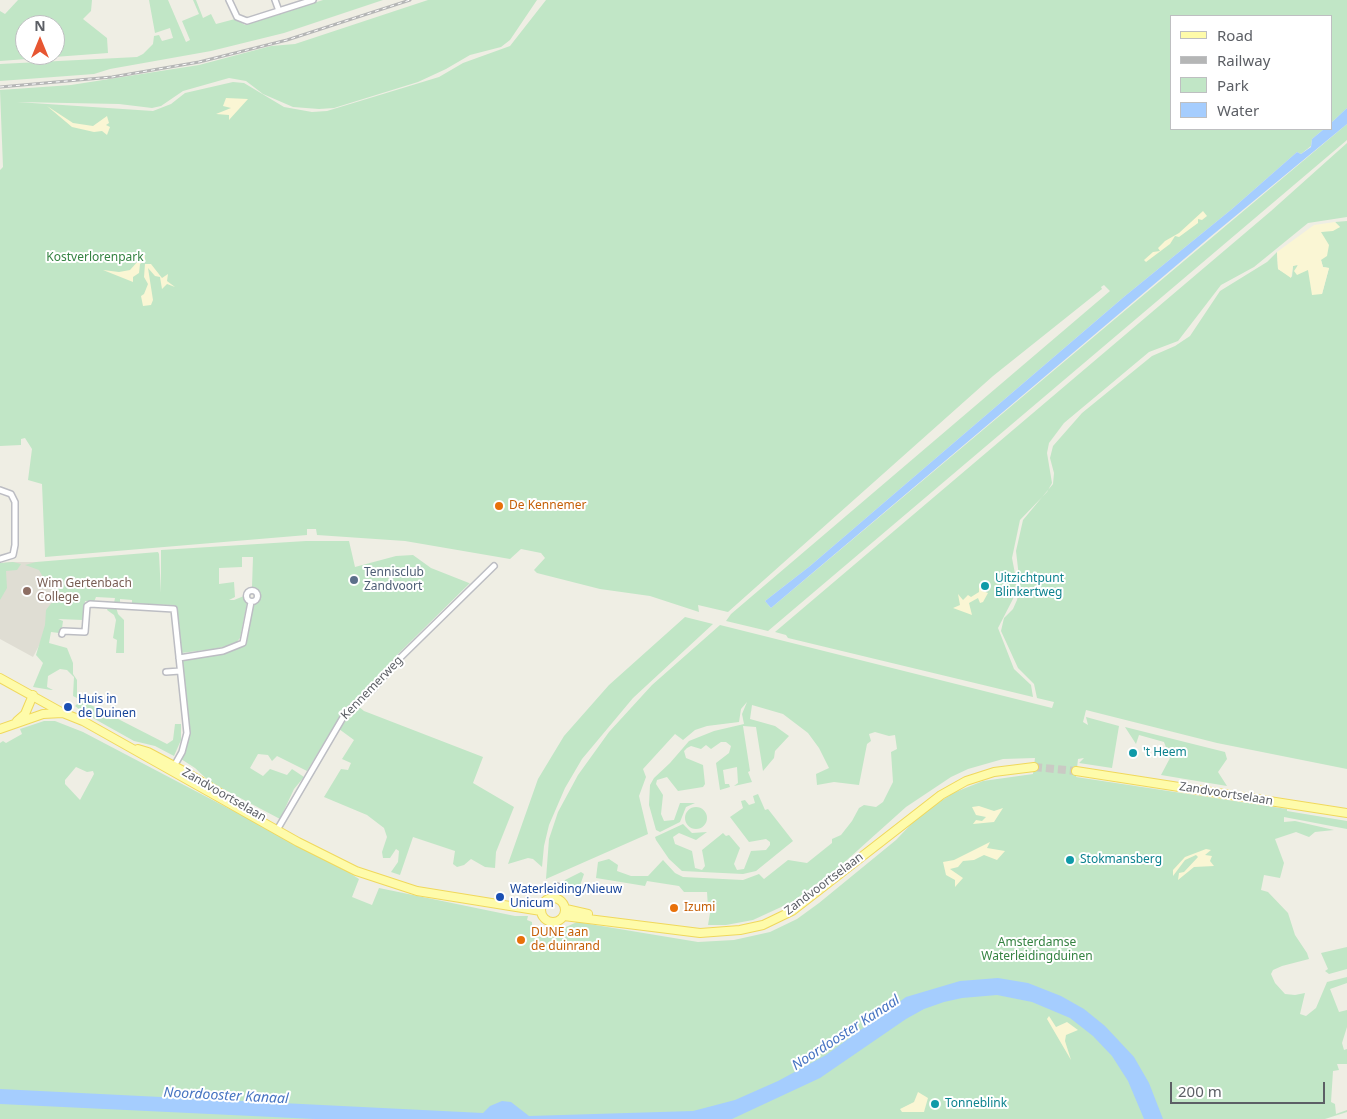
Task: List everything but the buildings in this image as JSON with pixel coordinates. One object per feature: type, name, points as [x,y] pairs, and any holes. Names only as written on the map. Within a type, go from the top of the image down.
[{"type":"main road","points":[[0,678],[63,713]]},
{"type":"main road","points":[[3,728],[25,714],[33,696]]},
{"type":"main road","name":"Zandvoortselaan","points":[[63,713],[83,721],[128,746],[148,752],[172,769],[316,850],[356,870],[398,886],[490,904],[541,908]]},
{"type":"main road","points":[[3,728],[43,714],[63,713]]},
{"type":"main road","name":"Zandvoortselaan","points":[[565,912],[700,933],[740,930],[763,925],[792,911],[946,792],[975,778],[994,772],[1034,766]]},
{"type":"main road","name":"Zandvoortselaan","points":[[1076,771],[1347,813]]},
{"type":"main road","points":[[555,898],[561,901],[565,912],[558,922],[550,922],[544,918],[541,908],[548,899],[555,898]]},
{"type":"street","points":[[229,0],[235,14],[241,20],[250,20],[312,0]]},
{"type":"street","points":[[275,0],[280,11]]},
{"type":"street","points":[[0,490],[11,494],[15,502],[15,551],[13,555],[0,559]]},
{"type":"street","name":"Kennemerweg","points":[[278,828],[345,714],[373,689],[401,657],[494,566]]},
{"type":"street","points":[[179,658],[223,651],[243,643],[251,602]]},
{"type":"street","points":[[62,634],[63,631],[85,632],[88,606],[90,604],[174,609],[186,733],[182,752],[172,769]]},
{"type":"street","points":[[166,672],[180,671]]},
{"type":"street","points":[[555,898],[557,886]]},
{"type":"shaded area","name":"Wim Gertenbach College","points":[[54,562],[54,617],[33,657],[0,639],[0,563]]},
{"type":"green space","points":[[18,0],[92,0],[91,11],[83,19],[107,38],[108,53],[65,56],[65,15],[15,15],[15,60],[0,61],[0,11],[5,14]]},
{"type":"green space","points":[[149,0],[168,0],[186,42],[190,40],[182,21],[199,14],[193,0],[196,0],[203,18],[211,14],[216,24],[235,19],[245,25],[323,0],[383,0],[284,33],[211,51],[110,69],[94,74],[0,81],[0,64],[65,65],[65,61],[137,57],[153,44],[154,36],[159,35],[162,41],[173,38],[170,28],[155,33]]},
{"type":"green space","name":"Kostverlorenpark","points":[[428,0],[537,0],[510,40],[501,47],[470,55],[418,82],[334,108],[293,107],[263,94],[246,81],[229,78],[183,91],[161,106],[152,108],[119,104],[17,102],[153,111],[171,104],[185,93],[233,82],[244,83],[284,107],[312,112],[327,111],[439,77],[463,63],[510,46],[546,0],[1347,0],[1347,108],[1332,122],[1332,15],[1170,15],[1170,130],[1323,130],[1312,139],[1311,146],[1301,154],[1297,152],[1232,209],[1125,296],[810,566],[765,601],[771,608],[1347,124],[1347,140],[768,631],[726,621],[731,614],[1110,291],[1104,285],[1101,287],[1102,289],[993,376],[728,612],[698,605],[699,612],[650,596],[600,589],[537,573],[534,570],[545,558],[541,553],[521,549],[510,559],[405,541],[317,535],[316,529],[307,529],[307,535],[45,557],[42,484],[28,480],[32,449],[25,438],[21,439],[21,445],[0,446],[0,170],[3,167],[0,90],[71,85],[199,65],[271,46],[295,44]]},
{"type":"green space","points":[[1347,143],[1347,217],[1308,223],[1254,267],[1221,285],[1178,341],[1149,352],[1064,423],[1049,443],[1047,453],[1052,483],[1047,492],[1020,520],[1012,558],[1017,584],[1014,597],[998,628],[1014,669],[1031,685],[1033,697],[788,638],[786,635],[775,632],[1271,211]]},
{"type":"green space","name":"Amsterdamse Waterleidingduinen","points":[[1347,221],[1347,769],[1217,743],[1086,710],[1083,722],[1088,725],[1086,717],[1119,726],[1112,768],[1079,763],[1084,758],[1078,759],[1076,777],[1287,809],[1287,811],[1347,821],[1347,829],[1284,817],[1284,822],[1295,821],[1334,830],[1315,832],[1309,837],[1296,832],[1275,839],[1284,863],[1280,878],[1264,875],[1261,890],[1268,892],[1288,913],[1295,935],[1309,959],[1282,966],[1273,970],[1271,974],[1275,983],[1285,994],[1305,993],[1300,1014],[1306,1016],[1316,1008],[1327,982],[1347,977],[1347,983],[1330,989],[1339,1012],[1347,1010],[1347,1027],[1342,1043],[1344,1050],[1347,1049],[1347,1064],[1337,1064],[1339,1070],[1333,1071],[1331,1102],[1335,1104],[1336,1114],[1347,1110],[1347,1112],[1325,1119],[0,1119],[0,743],[3,741],[6,743],[22,734],[20,729],[44,721],[55,721],[83,732],[342,868],[359,879],[352,897],[372,905],[379,888],[515,916],[528,916],[527,920],[532,922],[532,932],[546,936],[577,922],[698,942],[734,940],[770,932],[797,919],[819,903],[896,840],[917,818],[953,793],[983,781],[1033,774],[1035,758],[1003,759],[968,769],[951,777],[906,807],[838,868],[792,902],[753,920],[726,925],[708,925],[711,907],[708,907],[707,892],[684,892],[679,886],[647,881],[645,886],[596,878],[598,862],[609,859],[618,865],[617,871],[631,876],[648,876],[663,860],[675,873],[683,877],[743,880],[759,874],[764,879],[788,860],[807,863],[832,843],[832,839],[841,835],[859,808],[864,805],[876,807],[883,802],[893,782],[891,752],[897,749],[895,735],[889,736],[875,732],[869,734],[871,741],[867,744],[859,785],[834,782],[817,785],[816,774],[829,768],[819,748],[808,733],[783,714],[752,705],[750,719],[775,726],[789,736],[775,751],[774,758],[763,771],[756,727],[743,726],[750,771],[748,772],[752,782],[734,786],[738,783],[737,767],[723,770],[725,784],[729,784],[730,787],[720,790],[716,763],[729,753],[731,746],[726,742],[721,742],[711,749],[706,745],[701,749],[691,746],[687,748],[684,751],[686,758],[703,765],[705,784],[703,787],[678,791],[667,777],[657,780],[656,784],[663,795],[661,814],[664,821],[674,820],[680,803],[695,803],[686,807],[680,822],[660,832],[656,830],[649,805],[650,785],[654,778],[689,741],[714,731],[744,724],[742,714],[747,702],[741,709],[739,722],[707,726],[695,730],[683,740],[675,734],[643,769],[646,777],[639,796],[648,834],[546,879],[549,839],[558,812],[578,775],[609,732],[652,685],[720,625],[1052,708],[1054,702],[1037,698],[1034,684],[1018,668],[1001,631],[1004,618],[1013,609],[1017,600],[1020,586],[1016,551],[1023,520],[1053,484],[1054,473],[1050,458],[1053,446],[1082,413],[1152,356],[1175,346],[1190,336],[1220,291],[1267,262],[1277,252],[1278,269],[1292,277],[1293,266],[1298,264],[1297,267],[1308,270],[1322,294],[1329,268],[1323,267],[1321,260],[1321,232],[1340,227],[1335,222]],"holes":[[[76,767],[87,772],[93,771],[94,774],[80,800],[65,784],[65,780]]]},
{"type":"green space","points":[[306,541],[349,541],[355,567],[396,556],[413,555],[431,568],[469,583],[471,586],[469,584],[399,653],[351,706],[331,731],[307,771],[277,756],[272,761],[268,755],[258,754],[250,768],[263,776],[270,769],[287,775],[292,769],[304,777],[294,789],[280,819],[210,782],[195,768],[181,759],[188,741],[189,729],[182,658],[240,646],[253,603],[257,601],[259,595],[258,589],[252,587],[253,557],[242,557],[242,567],[219,568],[219,584],[234,582],[235,597],[229,600],[244,596],[247,603],[240,638],[235,644],[181,653],[175,605],[132,604],[132,600],[120,599],[120,603],[114,603],[115,598],[96,597],[94,602],[85,601],[83,620],[58,619],[63,621],[62,628],[59,633],[51,632],[49,643],[67,648],[73,663],[73,674],[77,680],[77,698],[73,696],[74,677],[67,670],[60,669],[48,676],[47,687],[53,690],[33,687],[43,663],[36,655],[45,625],[46,610],[53,601],[51,588],[53,582],[43,577],[39,570],[25,565],[36,562],[158,552],[161,593],[161,550]]},
{"type":"green space","points":[[13,562],[21,564],[17,570],[6,571],[7,588],[0,600],[0,563]]},
{"type":"green space","points":[[108,607],[116,607],[118,614],[124,620],[124,653],[116,653],[117,640],[113,638],[116,620],[114,615],[107,610]]},
{"type":"green space","points":[[685,617],[713,624],[633,698],[582,759],[565,788],[549,825],[542,867],[533,859],[528,858],[508,864],[538,779],[564,736],[609,685]]},
{"type":"green space","points":[[81,700],[167,744],[173,740],[175,724],[181,724],[181,740],[174,756],[155,746],[134,741],[84,713],[75,706]]},
{"type":"green space","points":[[358,706],[364,711],[483,757],[473,783],[514,807],[496,852],[495,868],[485,867],[471,859],[464,865],[457,867],[453,864],[455,851],[413,837],[400,875],[391,872],[398,862],[399,851],[396,849],[390,858],[383,858],[382,852],[387,837],[384,828],[367,815],[324,797],[341,769],[348,770],[351,763],[342,759],[354,740],[339,729]]},
{"type":"green space","points":[[1125,727],[1225,752],[1227,759],[1218,772],[1227,786],[1161,775],[1170,758],[1164,742],[1139,735],[1136,744]]},
{"type":"green space","points":[[758,794],[765,810],[768,809],[793,841],[756,871],[743,874],[682,871],[669,859],[656,840],[655,837],[683,824],[692,833],[707,832],[696,840],[679,833],[673,837],[675,844],[692,851],[695,868],[702,870],[705,866],[702,850],[723,833],[726,836],[729,835],[740,848],[734,864],[737,870],[744,869],[751,851],[766,850],[770,842],[766,839],[749,842],[730,817],[743,808],[741,801],[745,800],[749,805],[755,803],[753,796]]},
{"type":"green space","points":[[696,807],[704,810],[707,818],[704,826],[696,829],[688,826],[685,818],[688,810]]},
{"type":"green space","points":[[581,872],[584,874],[576,897],[561,888],[565,880]]},
{"type":"green space","points":[[1347,947],[1347,969],[1329,974],[1325,971],[1328,969],[1321,953]]},
{"type":"sand","points":[[226,98],[248,99],[229,120],[229,115],[216,114],[231,108],[223,106]]},
{"type":"sand","points":[[47,106],[73,123],[93,126],[107,116],[109,123],[106,125],[110,127],[107,135],[102,131],[94,132],[72,127]]},
{"type":"sand","points":[[1203,211],[1207,216],[1202,220],[1198,219],[1198,223],[1179,237],[1175,236],[1170,244],[1146,262],[1144,260],[1153,252],[1160,251],[1158,248],[1165,241],[1179,233]]},
{"type":"sand","points":[[1335,222],[1340,227],[1333,231],[1321,232],[1329,245],[1327,256],[1321,260],[1323,267],[1329,268],[1322,294],[1312,295],[1308,270],[1297,275],[1294,271],[1298,265],[1293,266],[1291,278],[1278,269],[1277,252],[1314,225]]},
{"type":"sand","points":[[140,256],[145,256],[145,260],[140,264],[139,273],[133,277],[133,282],[103,270],[119,272],[130,270],[139,260]]},
{"type":"sand","points":[[145,264],[151,264],[162,278],[168,274],[167,281],[175,287],[167,284],[162,289],[160,277],[155,276],[148,268],[153,300],[151,305],[143,306],[141,296],[144,294],[148,284],[144,277]]},
{"type":"sand","points":[[982,583],[983,591],[988,593],[983,602],[980,603],[978,598],[969,603],[972,615],[953,608],[960,605],[958,594],[963,600],[968,595],[971,597],[979,592],[979,584]]},
{"type":"sand","points":[[979,806],[994,811],[1003,808],[994,822],[973,824],[976,820],[982,821],[986,817],[976,815],[972,807]]},
{"type":"sand","points":[[990,842],[987,848],[1005,851],[997,860],[984,855],[974,860],[963,861],[958,867],[950,869],[963,878],[955,887],[955,880],[946,875],[943,862],[954,860]]},
{"type":"sand","points":[[1206,849],[1211,850],[1205,855],[1212,856],[1210,861],[1214,866],[1194,867],[1178,880],[1179,873],[1184,872],[1198,857],[1196,855],[1185,860],[1173,876],[1173,870],[1185,857]]},
{"type":"sand","points":[[1049,1016],[1056,1027],[1067,1022],[1078,1030],[1066,1035],[1065,1041],[1071,1060],[1047,1019]]},
{"type":"sand","points":[[918,1092],[928,1098],[924,1112],[902,1112],[900,1109],[914,1102]]},
{"type":"water","points":[[1347,108],[1347,124],[1210,237],[771,608],[765,601],[810,566],[1125,296],[1232,209],[1297,152],[1301,154],[1311,147],[1312,139],[1323,130],[1332,130],[1332,122]]},
{"type":"water","points":[[998,978],[1028,983],[1061,996],[1084,1009],[1105,1026],[1134,1057],[1149,1083],[1163,1119],[1144,1119],[1128,1081],[1112,1056],[1093,1036],[1070,1018],[1032,1002],[997,995],[962,998],[924,1009],[906,1019],[820,1078],[732,1119],[315,1119],[0,1104],[0,1089],[483,1113],[490,1106],[502,1101],[511,1102],[529,1116],[693,1111],[735,1100],[778,1081],[826,1055],[906,997],[960,981]]},
{"type":"tunnel","points":[[1034,767],[1076,771]]},
{"type":"railway","points":[[0,87],[112,77],[199,62],[287,40],[410,0]]},
{"type":"place","name":"De Kennemer","points":[[499,506]]},
{"type":"place","name":"Tennisclub Zandvoort","points":[[354,580]]},
{"type":"place","name":"Uitzichtpunt Blinkertweg","points":[[985,586]]},
{"type":"place","name":"Wim Gertenbach College","points":[[27,591]]},
{"type":"place","name":"Huis in de Duinen","points":[[68,707]]},
{"type":"place","name":"'t Heem","points":[[1133,753]]},
{"type":"place","name":"Stokmansberg","points":[[1070,860]]},
{"type":"place","name":"Waterleiding/Nieuw Unicum","points":[[500,897]]},
{"type":"place","name":"Izumi","points":[[674,908]]},
{"type":"place","name":"DUNE aan de duinrand","points":[[521,940]]},
{"type":"place","name":"Tonneblink","points":[[935,1104]]},
{"type":"water label","name":"Noordooster Kanaal","points":[[846,1033]]},
{"type":"water label","name":"Noordooster Kanaal","points":[[226,1096]]}]
